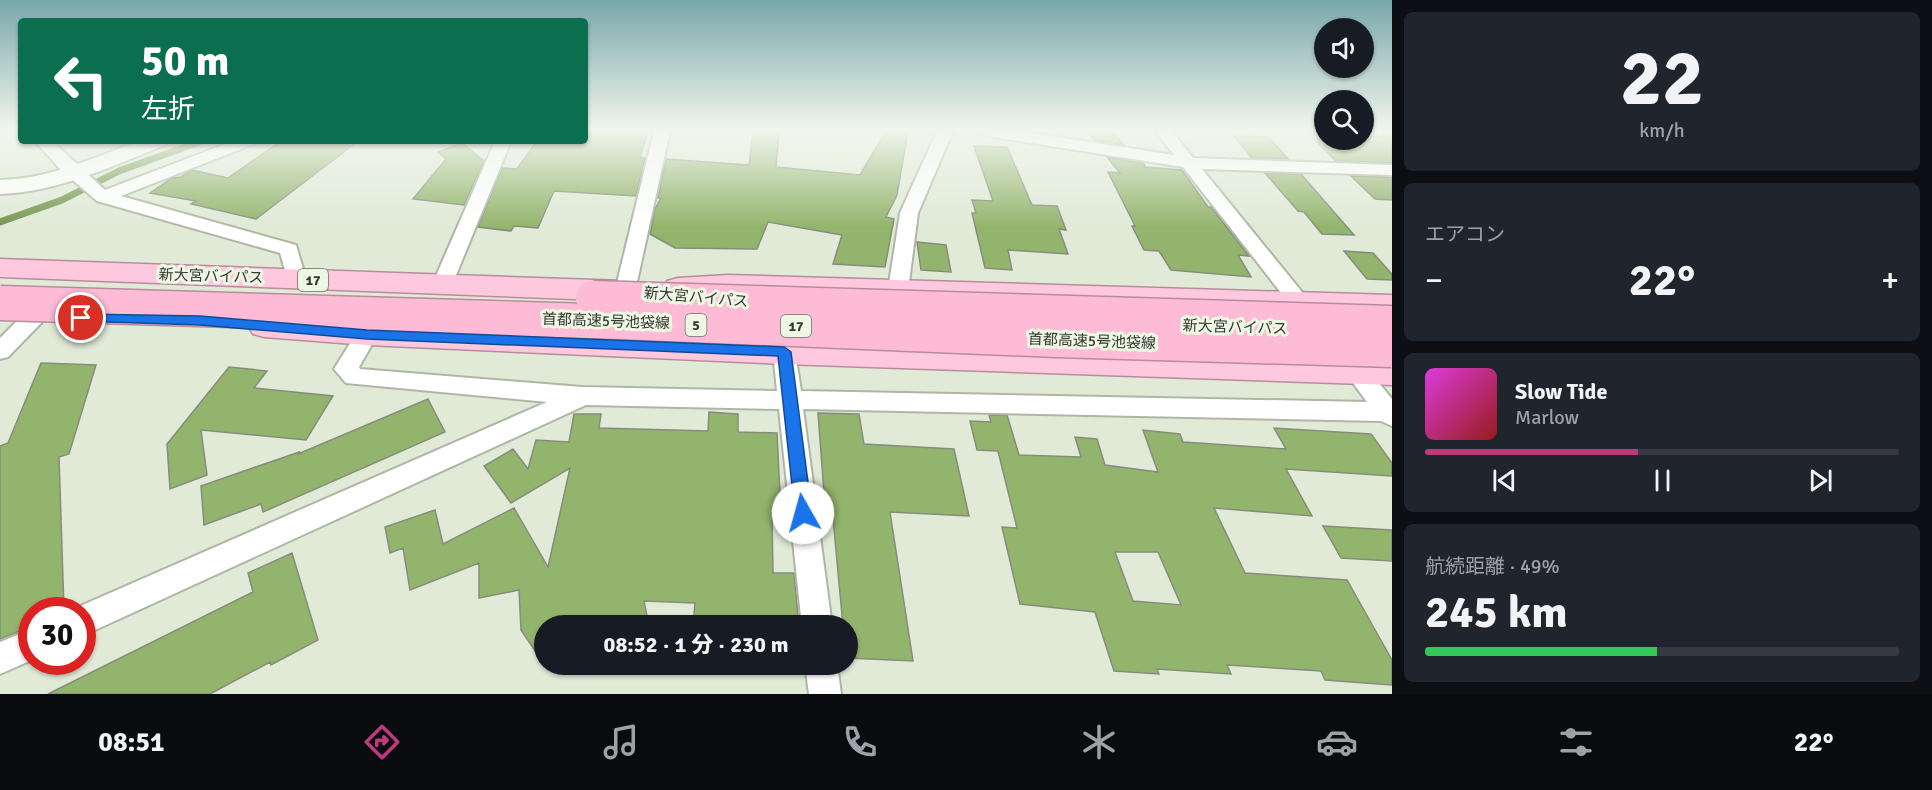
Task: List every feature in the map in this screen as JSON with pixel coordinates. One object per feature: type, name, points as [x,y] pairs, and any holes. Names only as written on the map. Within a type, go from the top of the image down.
[{"type":"highway","name":"新大宮バイパス","points":[[0,268],[625,291],[831,309],[1034,321],[1392,332]]},
{"type":"highway","name":"首都高速5号池袋線","points":[[0,281],[1392,323]]},
{"type":"highway","name":"17","points":[[625,291],[728,285],[1392,304]]},
{"type":"highway","name":"首都高速5号池袋線","points":[[0,303],[621,322],[1392,350]]},
{"type":"highway","name":"新大宮バイパス","points":[[0,316],[445,326],[849,327],[1392,341]]},
{"type":"highway","name":"17","points":[[200,320],[367,334],[784,352],[1392,373]]},
{"type":"street","points":[[67,163],[90,185],[289,249],[296,279]]},
{"type":"street","points":[[90,185],[123,163]]},
{"type":"street","points":[[0,187],[90,185],[168,163]]},
{"type":"street","points":[[442,285],[494,163]]},
{"type":"street","points":[[625,291],[655,163]]},
{"type":"street","points":[[897,290],[909,213],[931,163]]},
{"type":"street","points":[[1190,163],[1299,302]]},
{"type":"street","points":[[1201,163],[1392,170]]},
{"type":"street","points":[[0,351],[34,317]]},
{"type":"street","points":[[367,334],[346,369],[354,377],[582,396],[1391,414]]},
{"type":"street","points":[[784,352],[816,615]]},
{"type":"street","points":[[1357,372],[1391,414]]},
{"type":"street","points":[[96,615],[582,396]]},
{"type":"street","points":[[0,658],[18,650]]},
{"type":"street","points":[[823,675],[825,694]]},
{"type":"building","points":[[249,163],[329,163],[256,219],[191,204],[196,201],[150,193],[172,178],[181,177],[192,170],[228,178]]},
{"type":"building","points":[[442,163],[483,163],[464,205],[413,199]]},
{"type":"building","points":[[521,163],[644,163],[636,196],[554,191],[538,228],[514,226],[511,231],[478,227],[502,168],[517,169]]},
{"type":"building","points":[[665,163],[776,163],[776,167],[860,175],[867,163],[902,163],[897,195],[886,217],[894,219],[885,267],[833,264],[842,235],[768,222],[757,249],[675,248],[650,234],[655,209],[661,198],[658,198]]},
{"type":"building","points":[[980,163],[1014,163],[1032,205],[1057,206],[1066,230],[1059,229],[1068,254],[1008,250],[1012,270],[985,268],[972,213],[976,213],[972,200],[993,201]]},
{"type":"building","points":[[1112,163],[1142,163],[1145,167],[1182,170],[1208,207],[1211,207],[1249,256],[1238,255],[1251,277],[1171,270],[1159,251],[1144,250],[1132,226],[1135,226],[1108,172],[1120,173]]},
{"type":"building","points":[[1265,173],[1301,174],[1354,235],[1322,234],[1304,212],[1298,211]]},
{"type":"building","points":[[1351,176],[1392,177],[1392,200],[1375,199]]},
{"type":"building","points":[[917,242],[946,245],[951,272],[921,270]]},
{"type":"building","points":[[1344,251],[1373,253],[1392,274],[1392,280],[1367,279]]},
{"type":"building","points":[[41,363],[96,365],[69,454],[59,457],[64,597],[18,597],[18,632],[0,639],[0,446],[8,443]]},
{"type":"building","points":[[229,367],[267,371],[254,388],[333,396],[306,440],[201,430],[207,475],[170,489],[167,444]]},
{"type":"building","points":[[428,399],[445,432],[263,512],[261,504],[204,525],[201,486],[299,452],[298,454]]},
{"type":"building","points":[[709,412],[738,414],[738,432],[777,433],[781,514],[772,514],[773,573],[794,573],[798,615],[694,615],[695,603],[644,601],[647,615],[534,615],[534,649],[521,630],[519,590],[479,598],[479,563],[410,590],[403,548],[390,553],[385,527],[435,510],[443,544],[514,508],[548,567],[570,468],[511,503],[484,466],[513,449],[528,469],[536,440],[569,442],[574,414],[601,414],[599,428],[708,431]]},
{"type":"building","points":[[818,413],[859,414],[864,444],[954,449],[969,516],[890,512],[913,661],[858,658],[858,615],[842,615],[832,507],[825,506]]},
{"type":"building","points":[[989,415],[1007,415],[1019,455],[1081,457],[1075,437],[1097,439],[1105,465],[1158,472],[1143,430],[1180,434],[1183,442],[1286,449],[1274,428],[1371,434],[1392,463],[1392,476],[1286,469],[1312,516],[1214,508],[1245,573],[1347,580],[1392,660],[1392,685],[1325,680],[1321,671],[1227,665],[1231,674],[1157,669],[1159,674],[1114,671],[1095,612],[1020,604],[1002,527],[1017,528],[998,451],[977,450],[970,421],[991,422]],"holes":[[[1115,552],[1158,552],[1181,605],[1133,601]]]},
{"type":"building","points":[[1323,526],[1392,530],[1392,561],[1341,558]]},
{"type":"building","points":[[292,553],[318,640],[210,694],[48,694],[86,675],[96,675],[96,670],[253,592],[248,573]]},
{"type":"waterway","points":[[0,222],[62,200],[119,171],[140,163]]},
{"type":"route","points":[[81,318],[200,320],[367,334],[784,352],[803,513]]}]
